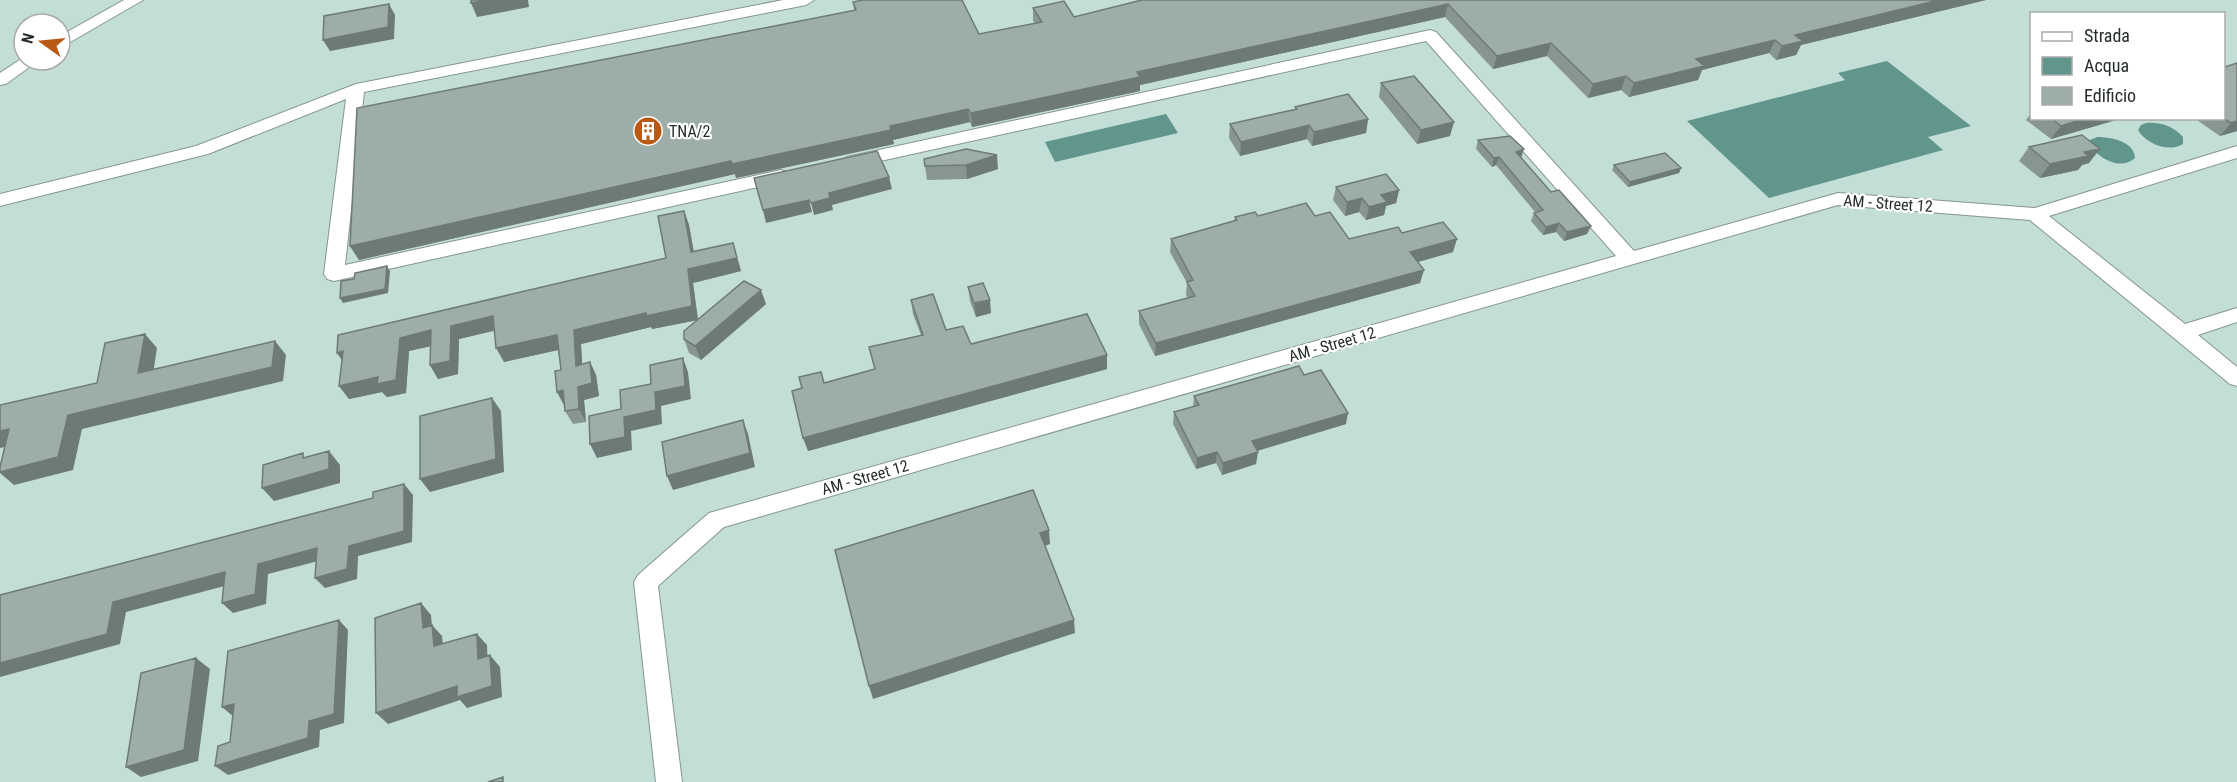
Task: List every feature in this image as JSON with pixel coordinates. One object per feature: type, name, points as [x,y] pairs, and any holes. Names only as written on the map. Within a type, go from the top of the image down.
[{"type":"lane","points":[[72,36],[135,0]]},
{"type":"lane","points":[[0,200],[202,150],[356,89],[806,0]]},
{"type":"lane","points":[[836,165],[1430,34],[1629,258]]},
{"type":"lane","points":[[356,89],[334,274],[801,172]]},
{"type":"lane","name":"AM - Street 12","points":[[669,782],[646,582],[717,520],[1838,199],[2035,214],[2237,152]]},
{"type":"lane","points":[[2035,214],[2237,378]]},
{"type":"lane","points":[[2181,333],[2237,315]]},
{"type":"shaded area","points":[[0,0],[2237,0],[2237,782],[0,782]]},
{"type":"water","points":[[1887,61],[1971,126],[1928,137],[1943,150],[1769,198],[1687,121],[1845,80],[1838,73]]},
{"type":"water","points":[[1166,114],[1178,133],[1055,162],[1045,142]]},
{"type":"water","points":[[2146,123],[2171,127],[2183,137],[2183,144],[2171,148],[2152,143],[2138,130]]},
{"type":"water","points":[[2097,137],[2121,141],[2131,148],[2135,158],[2123,164],[2103,158],[2089,144],[2090,140]]},
{"type":"building","points":[[471,0],[488,0],[471,3]]},
{"type":"building","name":"TNA/2","points":[[863,0],[962,0],[979,34],[1042,22],[1033,8],[1064,1],[1074,17],[1142,0],[1939,0],[1795,35],[1803,41],[1782,46],[1775,40],[1696,59],[1704,66],[1634,83],[1626,76],[1593,84],[1551,43],[1497,56],[1448,4],[1137,72],[1140,77],[971,113],[968,109],[890,126],[891,130],[732,164],[731,161],[350,246],[357,108],[856,10],[853,2]]},
{"type":"building","points":[[389,4],[388,27],[323,40],[324,16]]},
{"type":"building","points":[[2237,63],[2237,121],[2231,123],[2225,119],[2225,67]]},
{"type":"building","points":[[1414,76],[1454,122],[1421,130],[1381,83]]},
{"type":"building","points":[[1348,94],[1368,119],[1314,132],[1309,125],[1241,142],[1230,124],[1297,109],[1295,107]]},
{"type":"building","points":[[2054,120],[2080,120],[2061,126]]},
{"type":"building","points":[[2082,135],[2100,149],[2084,152],[2088,156],[2050,164],[2029,147]]},
{"type":"building","points":[[1510,136],[1524,149],[1516,152],[1551,192],[1559,190],[1591,226],[1567,232],[1559,223],[1546,227],[1534,213],[1543,210],[1499,157],[1494,158],[1478,140]]},
{"type":"building","points":[[966,149],[997,155],[966,165],[925,166],[924,159]]},
{"type":"building","points":[[877,151],[889,177],[829,193],[830,198],[811,203],[809,200],[763,210],[754,178]]},
{"type":"building","points":[[1665,153],[1681,168],[1630,182],[1614,165]]},
{"type":"building","points":[[1386,174],[1399,190],[1381,195],[1387,202],[1369,207],[1362,198],[1347,202],[1336,187]]},
{"type":"building","points":[[1306,203],[1315,216],[1330,212],[1349,239],[1398,227],[1402,233],[1443,222],[1457,239],[1410,252],[1424,270],[1156,343],[1139,311],[1195,296],[1187,282],[1193,280],[1171,239],[1237,220],[1235,217],[1255,212],[1258,216]]},
{"type":"building","points":[[684,211],[691,252],[733,243],[737,258],[688,269],[692,306],[646,316],[646,313],[574,330],[576,366],[590,362],[592,383],[578,387],[579,409],[565,411],[563,390],[557,392],[555,371],[561,370],[557,335],[496,348],[493,316],[451,326],[450,361],[430,365],[431,330],[400,338],[396,380],[377,384],[378,377],[339,386],[343,351],[337,353],[338,335],[666,258],[658,216]]},
{"type":"building","points":[[387,266],[385,289],[340,298],[341,281],[354,279],[355,273]]},
{"type":"building","points":[[744,281],[761,290],[695,346],[684,339],[684,331]]},
{"type":"building","points":[[983,283],[990,300],[974,303],[968,287]]},
{"type":"building","points":[[933,294],[946,330],[963,326],[971,344],[1087,314],[1107,355],[803,438],[792,391],[802,388],[799,377],[821,372],[824,383],[875,369],[869,347],[923,335],[911,300]]},
{"type":"building","points":[[145,334],[138,373],[275,341],[272,367],[68,415],[58,457],[0,472],[9,429],[0,431],[0,405],[97,383],[105,343]]},
{"type":"building","points":[[683,358],[685,386],[655,392],[656,410],[624,417],[625,437],[590,444],[589,416],[621,409],[620,390],[651,384],[650,365]]},
{"type":"building","points":[[1299,366],[1304,375],[1321,370],[1348,413],[1252,441],[1258,452],[1223,463],[1217,452],[1197,458],[1174,412],[1199,405],[1194,396]]},
{"type":"building","points":[[492,398],[496,459],[420,479],[420,416]]},
{"type":"building","points":[[743,420],[750,453],[667,476],[662,442]]},
{"type":"building","points":[[329,451],[329,469],[262,488],[263,465],[303,453],[303,458]]},
{"type":"building","points":[[404,484],[404,531],[349,546],[347,569],[315,578],[317,548],[258,564],[255,594],[222,603],[225,572],[113,602],[107,634],[0,663],[0,595],[373,498],[373,492]]},
{"type":"building","points":[[1033,490],[1049,530],[1040,533],[1074,620],[869,686],[835,550]]},
{"type":"building","points":[[421,603],[423,628],[432,625],[434,646],[477,634],[478,659],[490,655],[492,686],[457,697],[457,686],[376,713],[375,618]]},
{"type":"building","points":[[339,620],[334,714],[309,721],[308,738],[215,766],[218,746],[230,742],[234,704],[222,707],[228,651]]},
{"type":"building","points":[[196,658],[184,750],[126,767],[141,673]]},
{"type":"building","points":[[503,777],[503,782],[488,782]]},
{"type":"place","name":"TNA/2","points":[[648,131]]}]
